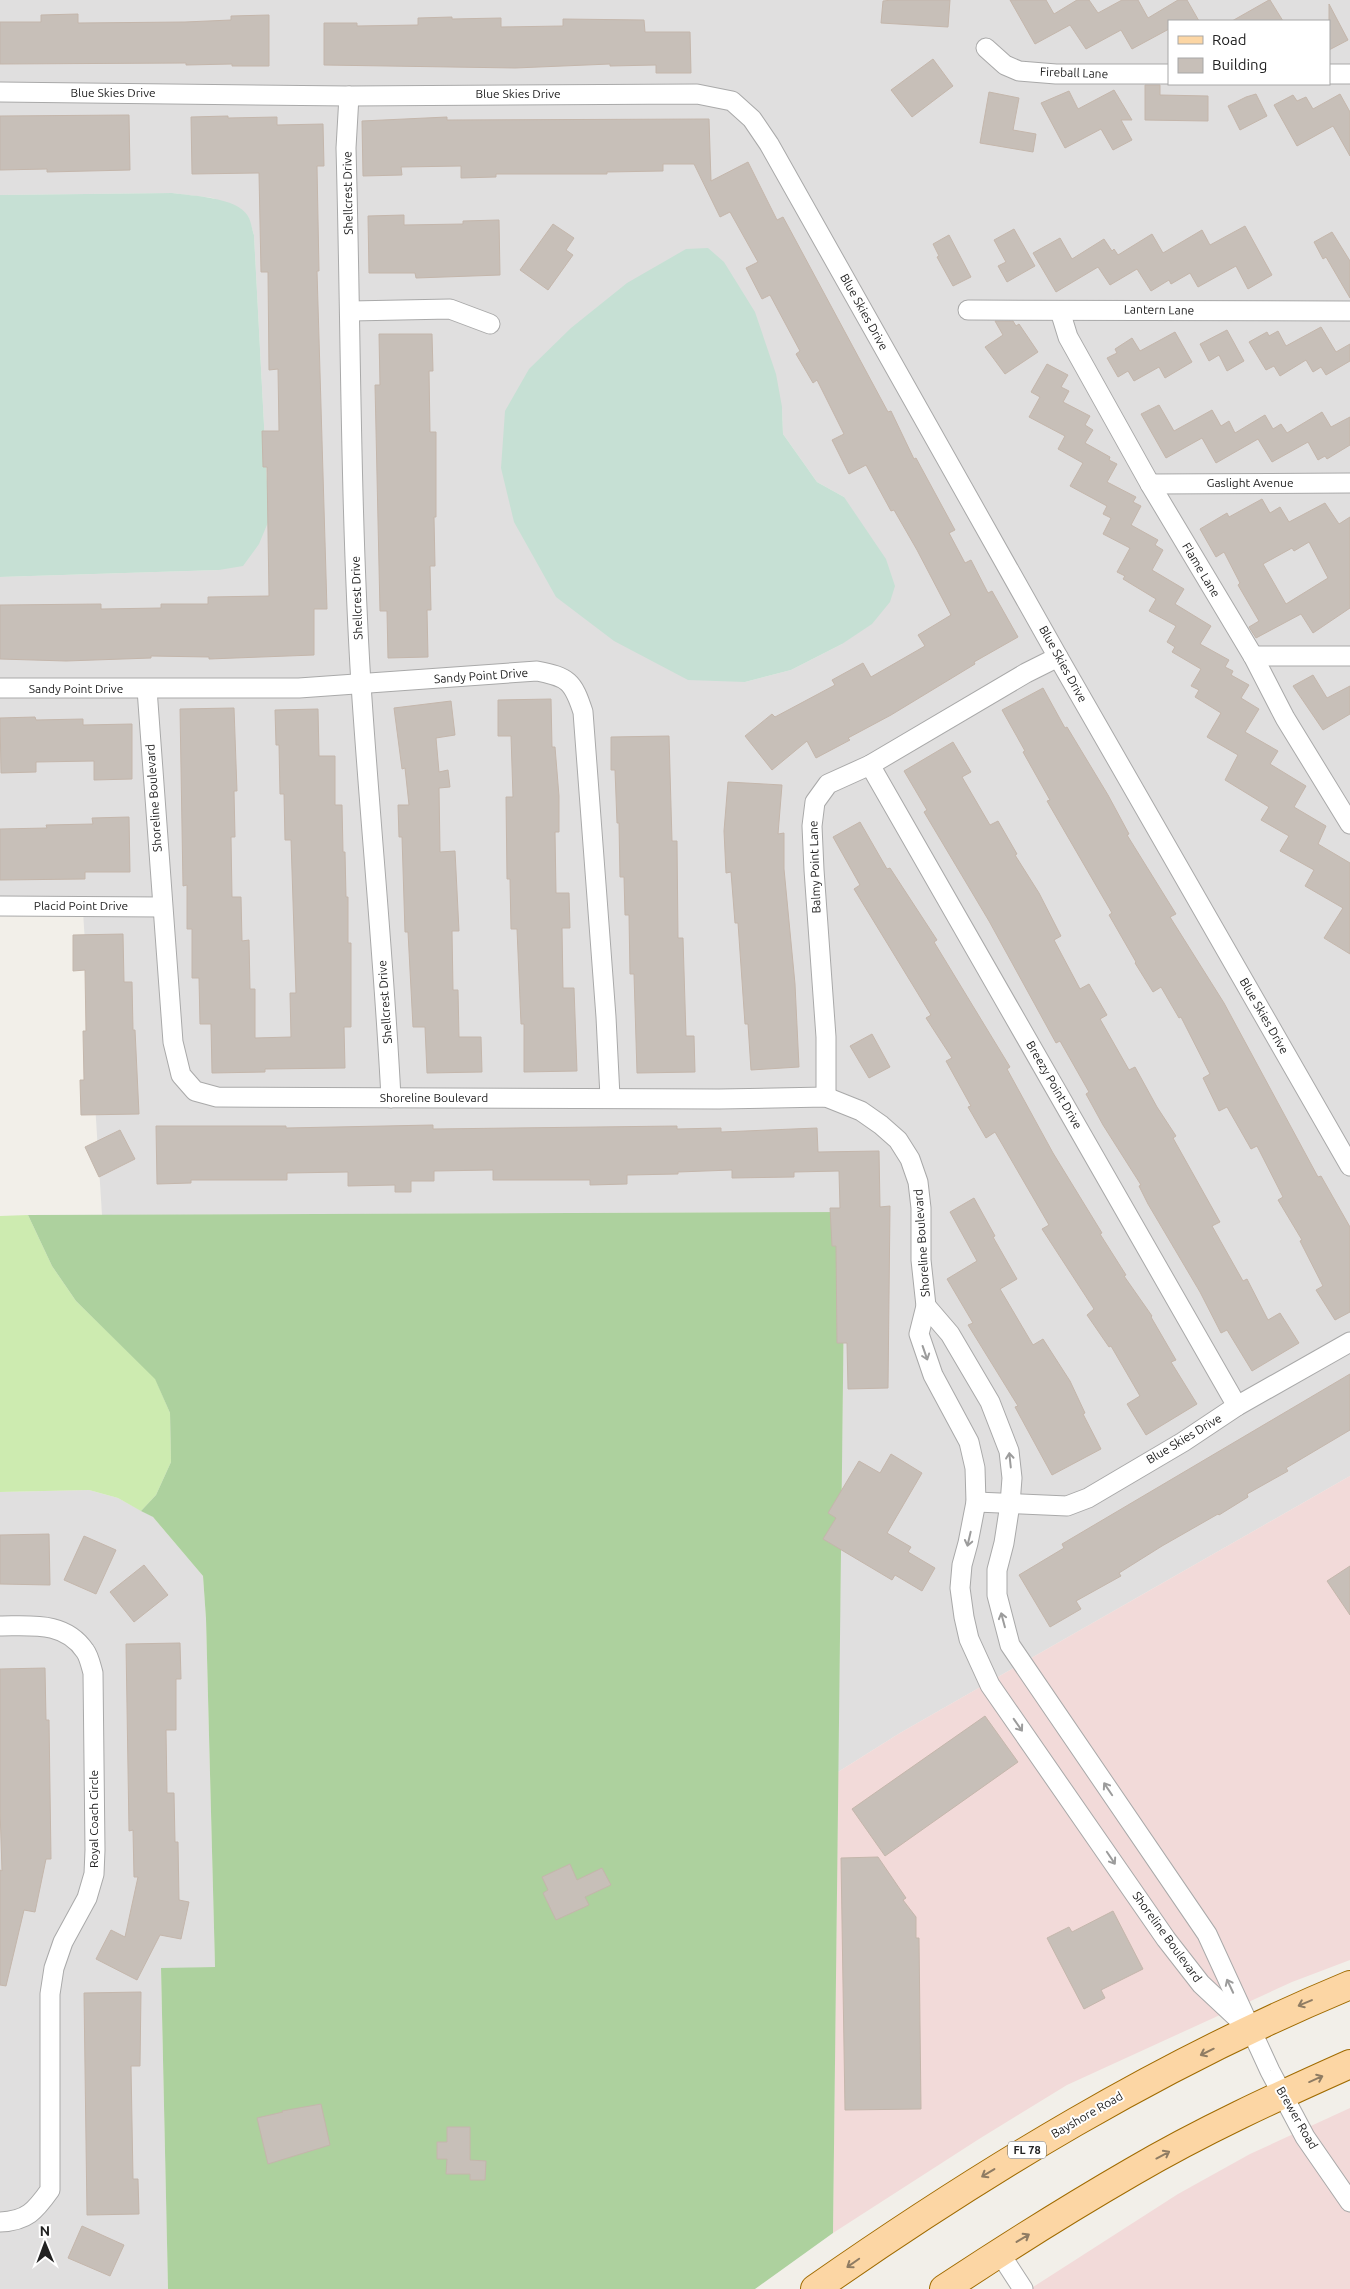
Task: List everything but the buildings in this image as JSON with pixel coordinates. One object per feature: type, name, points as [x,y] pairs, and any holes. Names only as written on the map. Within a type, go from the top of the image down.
[{"type":"main road","name":"Bayshore Road","points":[[815,2289],[910,2223],[1032,2147],[1132,2088],[1299,2006],[1350,1985]]},
{"type":"main road","points":[[944,2289],[999,2252],[1133,2171],[1282,2094],[1350,2064]]},
{"type":"street","name":"Fireball Lane","points":[[986,48],[1005,65],[1020,71],[1065,74],[1168,74]]},
{"type":"street","points":[[1330,74],[1350,74]]},
{"type":"street","name":"Blue Skies Drive","points":[[0,92],[349,96],[696,94],[732,101],[752,119],[769,144],[1058,657],[1350,1166]]},
{"type":"street","name":"Shellcrest Drive","points":[[349,96],[346,148],[356,569],[361,684],[387,1015],[391,1098]]},
{"type":"street","points":[[350,311],[450,309],[490,324]]},
{"type":"street","name":"Lantern Lane","points":[[968,310],[1060,312],[1108,309],[1350,311]]},
{"type":"street","name":"Flame Lane","points":[[1060,312],[1068,337],[1150,484],[1253,656],[1286,718],[1350,824]]},
{"type":"street","name":"Gaslight Avenue","points":[[1150,484],[1350,483]]},
{"type":"street","points":[[1253,656],[1350,656]]},
{"type":"street","name":"Balmy Point Lane","points":[[826,1097],[826,1036],[813,861],[812,826],[815,802],[828,784],[870,765],[1026,673],[1058,657]]},
{"type":"street","name":"Sandy Point Drive","points":[[0,688],[298,688],[537,671],[560,676],[576,691],[583,712],[610,1098]]},
{"type":"street","name":"Shoreline Boulevard","points":[[147,689],[173,1042],[181,1075],[195,1091],[217,1097],[719,1099],[826,1097],[861,1111],[882,1125],[898,1140],[910,1159],[918,1182],[921,1208],[921,1260],[926,1306],[919,1334],[933,1375],[969,1442],[975,1468],[976,1502],[962,1564],[960,1588],[969,1639],[990,1685],[1166,1939],[1201,1984],[1250,2030]]},
{"type":"street","name":"Breezy Point Drive","points":[[870,765],[1237,1406]]},
{"type":"street","name":"Placid Point Drive","points":[[0,906],[162,907]]},
{"type":"street","name":"Shoreline Boulevard","points":[[926,1306],[950,1334],[990,1402],[1009,1452],[1012,1478],[1010,1504],[1004,1543],[997,1570],[997,1595],[1010,1645],[1206,1934],[1250,2030]]},
{"type":"street","name":"Blue Skies Drive","points":[[976,1502],[1067,1506],[1088,1498],[1183,1442],[1237,1406],[1350,1342]]},
{"type":"street","name":"Royal Coach Circle","points":[[0,1626],[51,1626],[71,1635],[86,1652],[93,1673],[95,1850],[94,1874],[87,1898],[63,1942],[54,1968],[50,1994],[50,2190],[35,2212],[11,2222],[0,2222]]},
{"type":"street","name":"Brewer Road","points":[[1250,2030],[1305,2137],[1350,2202]]},
{"type":"street","points":[[999,2252],[1023,2289]]},
{"type":"shaded area","points":[[0,0],[1350,0],[1350,1476],[900,1733],[838,1772],[845,1212],[102,1215],[83,911],[0,910],[0,577],[219,570],[269,520],[254,235],[248,216],[213,198],[172,193],[0,195]],"holes":[[[782,407],[783,434],[817,482],[844,497],[842,644],[791,670],[745,682]]]},
{"type":"shaded area","points":[[1350,1476],[1350,1960],[1292,1982],[1067,2085],[833,2233],[838,1772],[900,1733]]},
{"type":"shaded area","points":[[89,1490],[118,1498],[153,1517],[203,1576],[206,1619],[215,1967],[161,1969],[168,2289],[0,2289],[0,1492]]},
{"type":"shaded area","points":[[1350,2108],[1350,2289],[1030,2289],[1178,2194],[1250,2154]]},
{"type":"green space","points":[[172,193],[213,198],[234,205],[248,216],[254,235],[269,520],[259,544],[243,566],[219,570],[0,577],[0,195]]},
{"type":"green space","points":[[708,248],[724,262],[755,312],[776,374],[782,407],[783,434],[817,482],[844,497],[886,559],[895,586],[890,602],[872,624],[842,644],[791,670],[745,682],[688,680],[614,641],[556,597],[514,522],[501,468],[505,411],[529,369],[571,328],[627,283],[686,249]]},
{"type":"green space","points":[[845,1212],[833,2233],[755,2289],[168,2289],[161,1968],[215,1967],[206,1619],[203,1576],[153,1517],[141,1511],[156,1495],[171,1462],[170,1413],[155,1379],[76,1301],[52,1266],[28,1215]]},
{"type":"green space","points":[[28,1215],[52,1266],[76,1301],[155,1378],[170,1413],[171,1462],[156,1495],[141,1511],[118,1498],[89,1490],[0,1492],[0,1216]]}]
